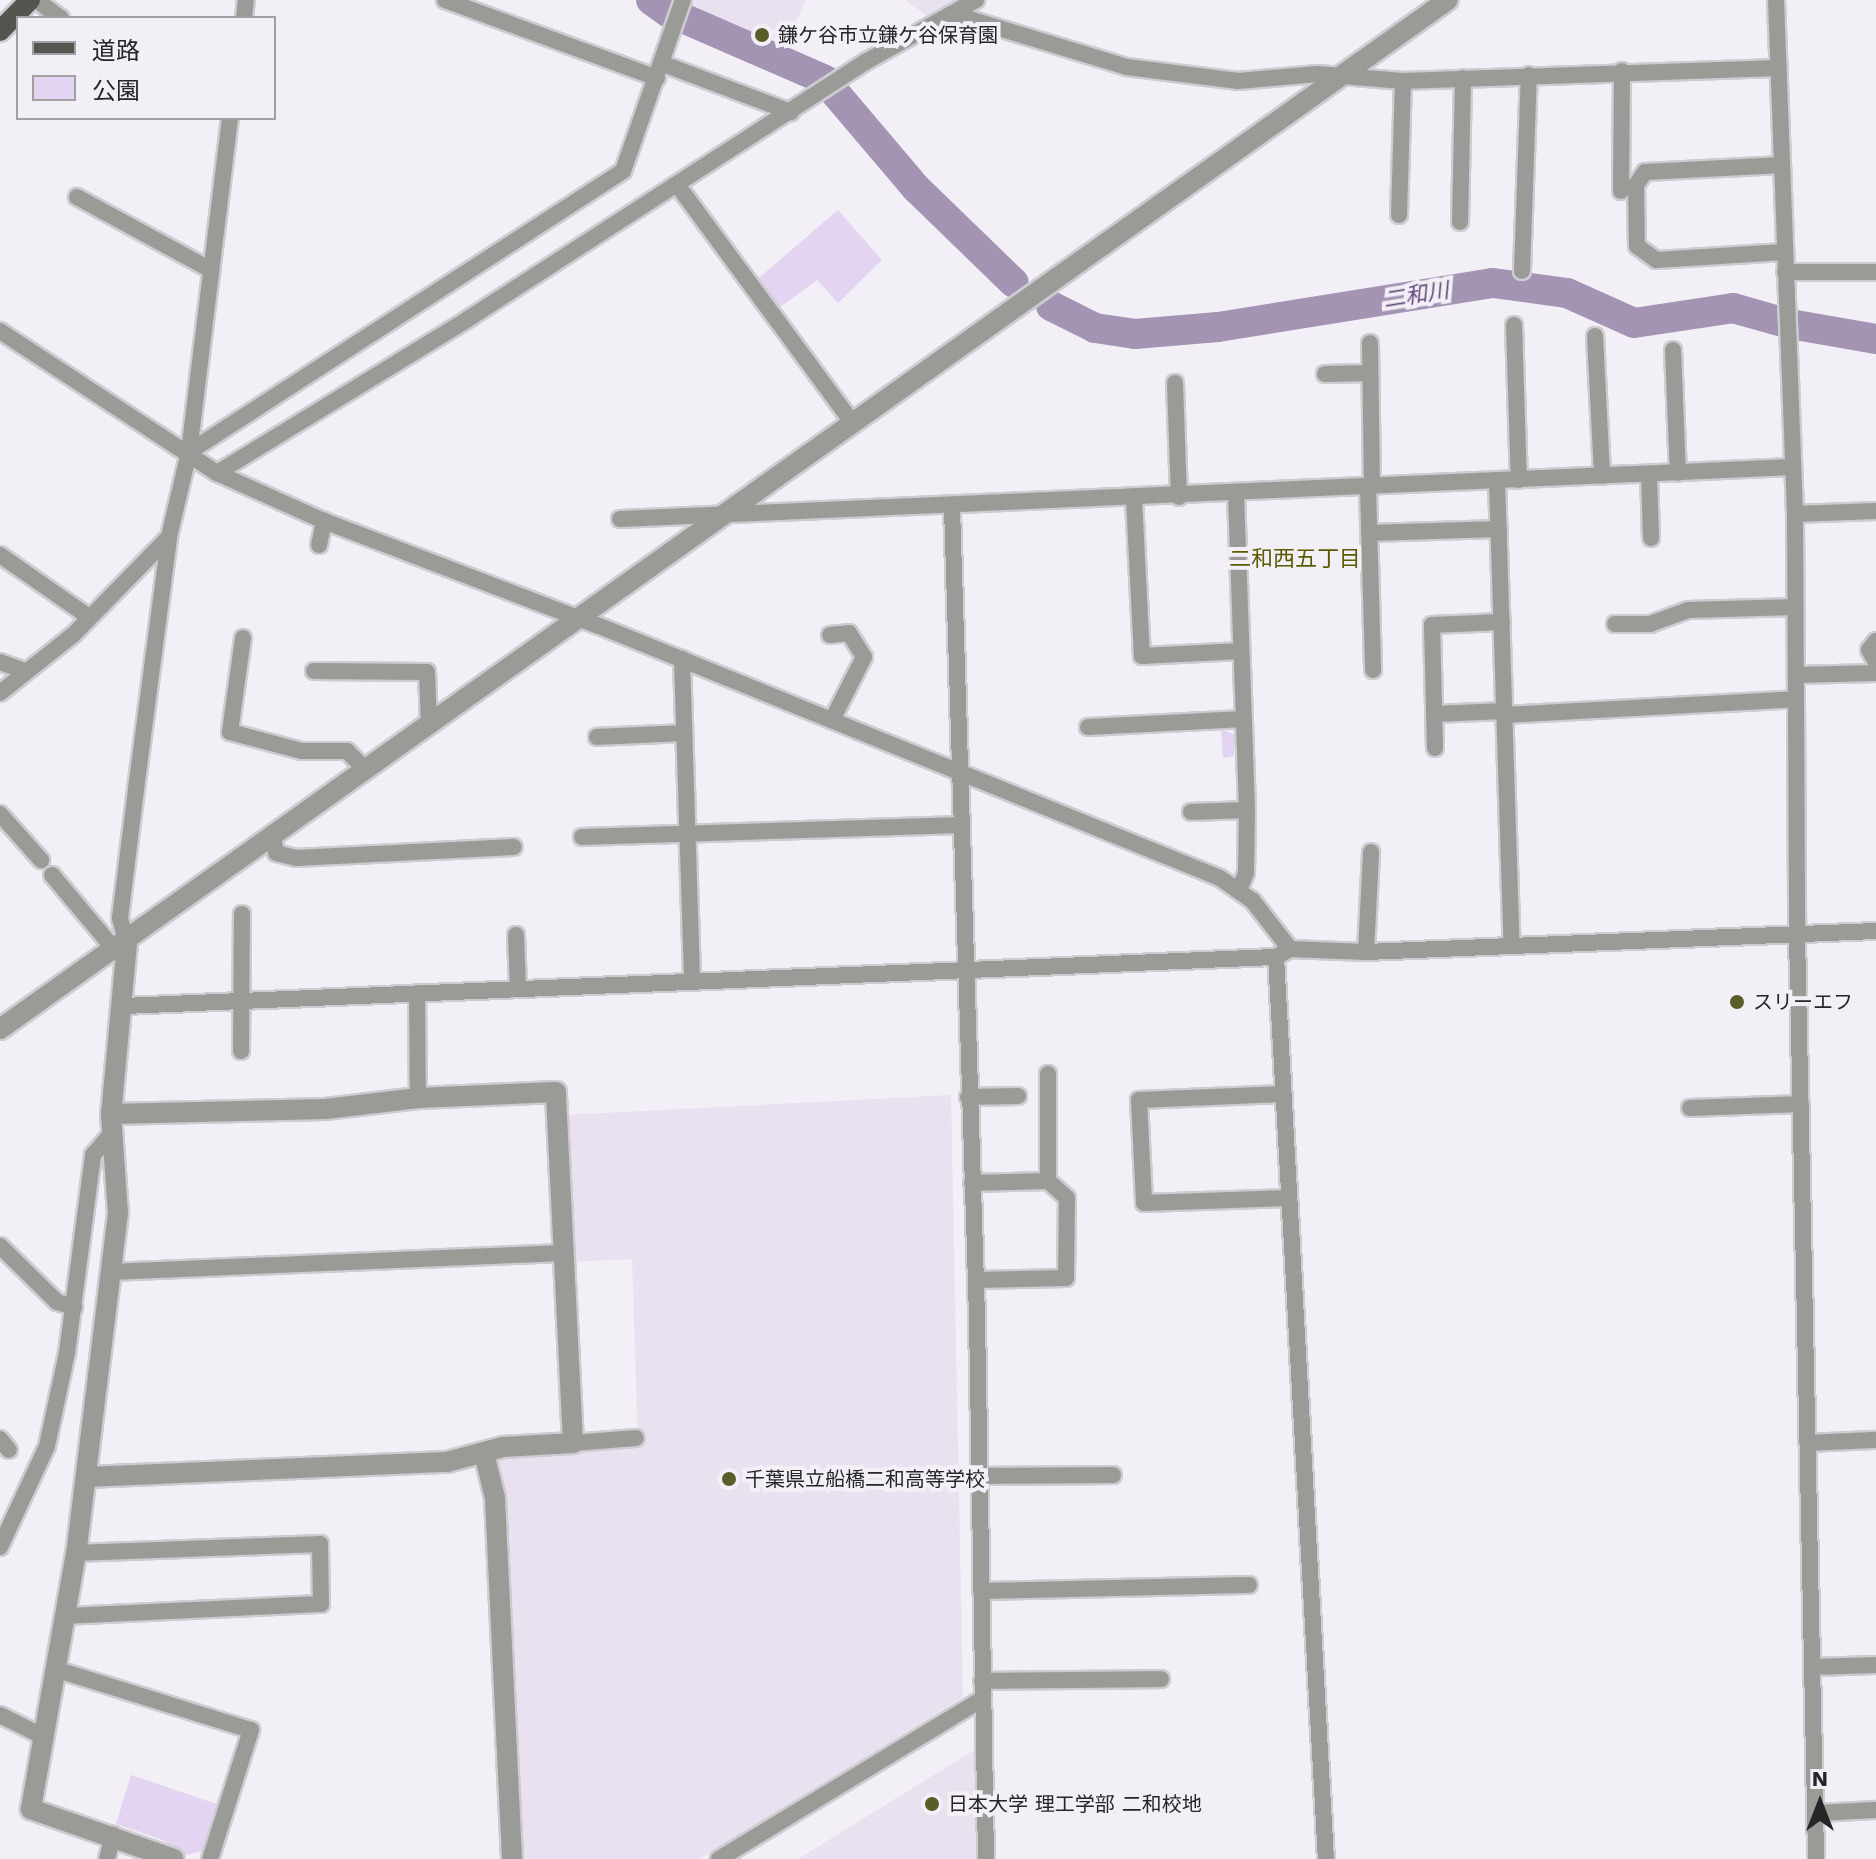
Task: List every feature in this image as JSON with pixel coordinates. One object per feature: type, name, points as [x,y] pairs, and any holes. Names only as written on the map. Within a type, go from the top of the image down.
[{"type":"main road","points":[[3,24],[33,0]]},
{"type":"street","points":[[33,0],[58,16]]},
{"type":"street","points":[[445,0],[791,112]]},
{"type":"street","points":[[217,473],[678,186],[829,85],[956,15],[976,0]]},
{"type":"street","points":[[0,1029],[121,946],[1448,0]]},
{"type":"street","points":[[1776,0],[1795,514],[1797,934],[1816,1859]]},
{"type":"street","points":[[189,452],[623,171],[659,71],[677,8]]},
{"type":"street","points":[[956,15],[1166,75],[1238,81],[1252,76],[1342,76],[1403,81],[1777,68]]},
{"type":"street","points":[[1621,191],[1622,71]]},
{"type":"street","points":[[1522,271],[1529,75]]},
{"type":"street","points":[[1460,222],[1463,78]]},
{"type":"street","points":[[1399,215],[1403,81]]},
{"type":"street","points":[[174,1859],[113,1835],[34,1814],[31,1803],[58,1670],[76,1553],[112,1272],[118,1213],[111,1124],[124,1006],[120,918],[169,537],[189,452],[228,120]]},
{"type":"street","points":[[1782,165],[1645,172],[1636,185],[1637,246],[1656,260],[1784,252]]},
{"type":"street","points":[[678,186],[853,423]]},
{"type":"street","points":[[77,197],[211,270]]},
{"type":"street","points":[[1785,272],[1876,272]]},
{"type":"street","points":[[1514,325],[1519,480]]},
{"type":"street","points":[[0,331],[217,473],[324,521],[682,659],[1220,878],[1239,890],[1283,953],[1283,1094],[1326,1859]]},
{"type":"street","points":[[1595,336],[1602,476]]},
{"type":"street","points":[[1370,343],[1369,533],[1373,670]]},
{"type":"street","points":[[1673,350],[1678,473]]},
{"type":"street","points":[[1325,374],[1370,373]]},
{"type":"street","points":[[1175,383],[1179,497]]},
{"type":"street","points":[[620,519],[718,518],[1791,467]]},
{"type":"street","points":[[1649,474],[1651,538]]},
{"type":"street","points":[[1497,481],[1512,946]]},
{"type":"street","points":[[1236,494],[1247,810],[1246,873],[1239,890]]},
{"type":"street","points":[[1134,499],[1142,656],[1241,651]]},
{"type":"street","points":[[952,507],[976,1280],[986,1859]]},
{"type":"street","points":[[1795,514],[1876,511]]},
{"type":"street","points":[[319,545],[324,521]]},
{"type":"street","points":[[1369,533],[1499,529]]},
{"type":"street","points":[[0,693],[89,617],[169,537]]},
{"type":"street","points":[[0,555],[89,617]]},
{"type":"street","points":[[1615,624],[1650,624],[1688,610],[1795,607]]},
{"type":"street","points":[[1435,748],[1432,625],[1502,622]]},
{"type":"street","points":[[830,635],[849,633],[864,657],[832,720]]},
{"type":"street","points":[[243,638],[230,732],[302,751],[347,751],[366,770]]},
{"type":"street","points":[[1876,641],[1869,650],[1876,662]]},
{"type":"street","points":[[682,659],[692,980]]},
{"type":"street","points":[[0,662],[25,671]]},
{"type":"street","points":[[314,671],[427,672],[429,725]]},
{"type":"street","points":[[1796,675],[1876,673]]},
{"type":"street","points":[[1434,714],[1796,699]]},
{"type":"street","points":[[1088,727],[1244,719]]},
{"type":"street","points":[[597,737],[684,733]]},
{"type":"street","points":[[1191,812],[1247,810]]},
{"type":"street","points":[[0,814],[41,860]]},
{"type":"street","points":[[582,837],[961,825]]},
{"type":"street","points":[[273,837],[276,853],[296,858],[514,847]]},
{"type":"street","points":[[1366,952],[1371,852]]},
{"type":"street","points":[[52,875],[121,946]]},
{"type":"street","points":[[241,1051],[242,914]]},
{"type":"street","points":[[124,1006],[965,971],[1283,953],[1876,931]]},
{"type":"street","points":[[516,935],[518,988]]},
{"type":"street","points":[[417,993],[418,1098]]},
{"type":"street","points":[[1048,1074],[1048,1181]]},
{"type":"street","points":[[111,1124],[326,1109],[418,1098],[556,1092],[561,1253],[573,1443]]},
{"type":"street","points":[[1283,1094],[1139,1100],[1143,1189],[1144,1203],[1289,1198]]},
{"type":"street","points":[[968,1097],[1018,1096]]},
{"type":"street","points":[[1690,1108],[1801,1104]]},
{"type":"street","points":[[0,1547],[47,1446],[74,1307],[93,1155],[111,1124]]},
{"type":"street","points":[[972,1183],[1048,1181],[1067,1198],[1066,1278],[976,1280]]},
{"type":"street","points":[[0,1246],[57,1302],[74,1307]]},
{"type":"street","points":[[112,1272],[561,1253]]},
{"type":"street","points":[[86,1477],[447,1462],[484,1453],[636,1438]]},
{"type":"street","points":[[1809,1443],[1876,1440]]},
{"type":"street","points":[[484,1453],[495,1498],[512,1859]]},
{"type":"street","points":[[979,1476],[1113,1475]]},
{"type":"street","points":[[66,1616],[321,1604],[320,1544],[76,1553]]},
{"type":"street","points":[[981,1591],[1249,1585]]},
{"type":"street","points":[[1813,1667],[1876,1665]]},
{"type":"street","points":[[58,1670],[251,1730],[210,1859]]},
{"type":"street","points":[[982,1681],[1161,1679]]},
{"type":"street","points":[[719,1859],[982,1699]]},
{"type":"street","points":[[0,1715],[44,1737]]},
{"type":"street","points":[[1816,1813],[1876,1810]]},
{"type":"street","points":[[107,1859],[113,1835]]},
{"type":"shaded area","name":"鎌ケ谷市立鎌ケ谷保育園","points":[[690,0],[806,0],[781,56],[685,13]]},
{"type":"shaded area","points":[[905,0],[971,0],[932,19]]},
{"type":"shaded area","name":"千葉県立船橋二和高等学校","points":[[951,1095],[963,1697],[700,1859],[521,1859],[497,1464],[502,1456],[638,1447],[632,1259],[569,1262],[564,1115]]},
{"type":"shaded area","name":"日本大学 理工学部 二和校地","points":[[976,1749],[979,1859],[798,1859]]},
{"type":"green space","points":[[838,210],[882,260],[838,303],[817,280],[776,310],[754,282]]},
{"type":"green space","points":[[1221,729],[1234,734],[1234,756],[1223,758]]},
{"type":"green space","points":[[131,1775],[217,1804],[202,1851],[187,1855],[160,1839],[116,1824]]},
{"type":"waterway","name":"二和川","points":[[651,0],[669,13]]},
{"type":"waterway","name":"二和川","points":[[685,19],[825,80]]},
{"type":"waterway","name":"二和川","points":[[832,89],[916,188],[1014,283]]},
{"type":"waterway","name":"二和川","points":[[1051,306],[1095,328],[1135,334],[1218,327],[1493,283],[1567,293],[1634,323],[1733,308],[1779,321]]},
{"type":"waterway","name":"二和川","points":[[1790,324],[1876,339]]},
{"type":"place","name":"鎌ケ谷市立鎌ケ谷保育園","points":[[762,35]]},
{"type":"place","name":"スリーエフ","points":[[1737,1002]]},
{"type":"place","name":"千葉県立船橋二和高等学校","points":[[729,1479]]},
{"type":"place","name":"日本大学 理工学部 二和校地","points":[[932,1804]]},
{"type":"district","name":"二和西五丁目","points":[[1295,559]]}]
